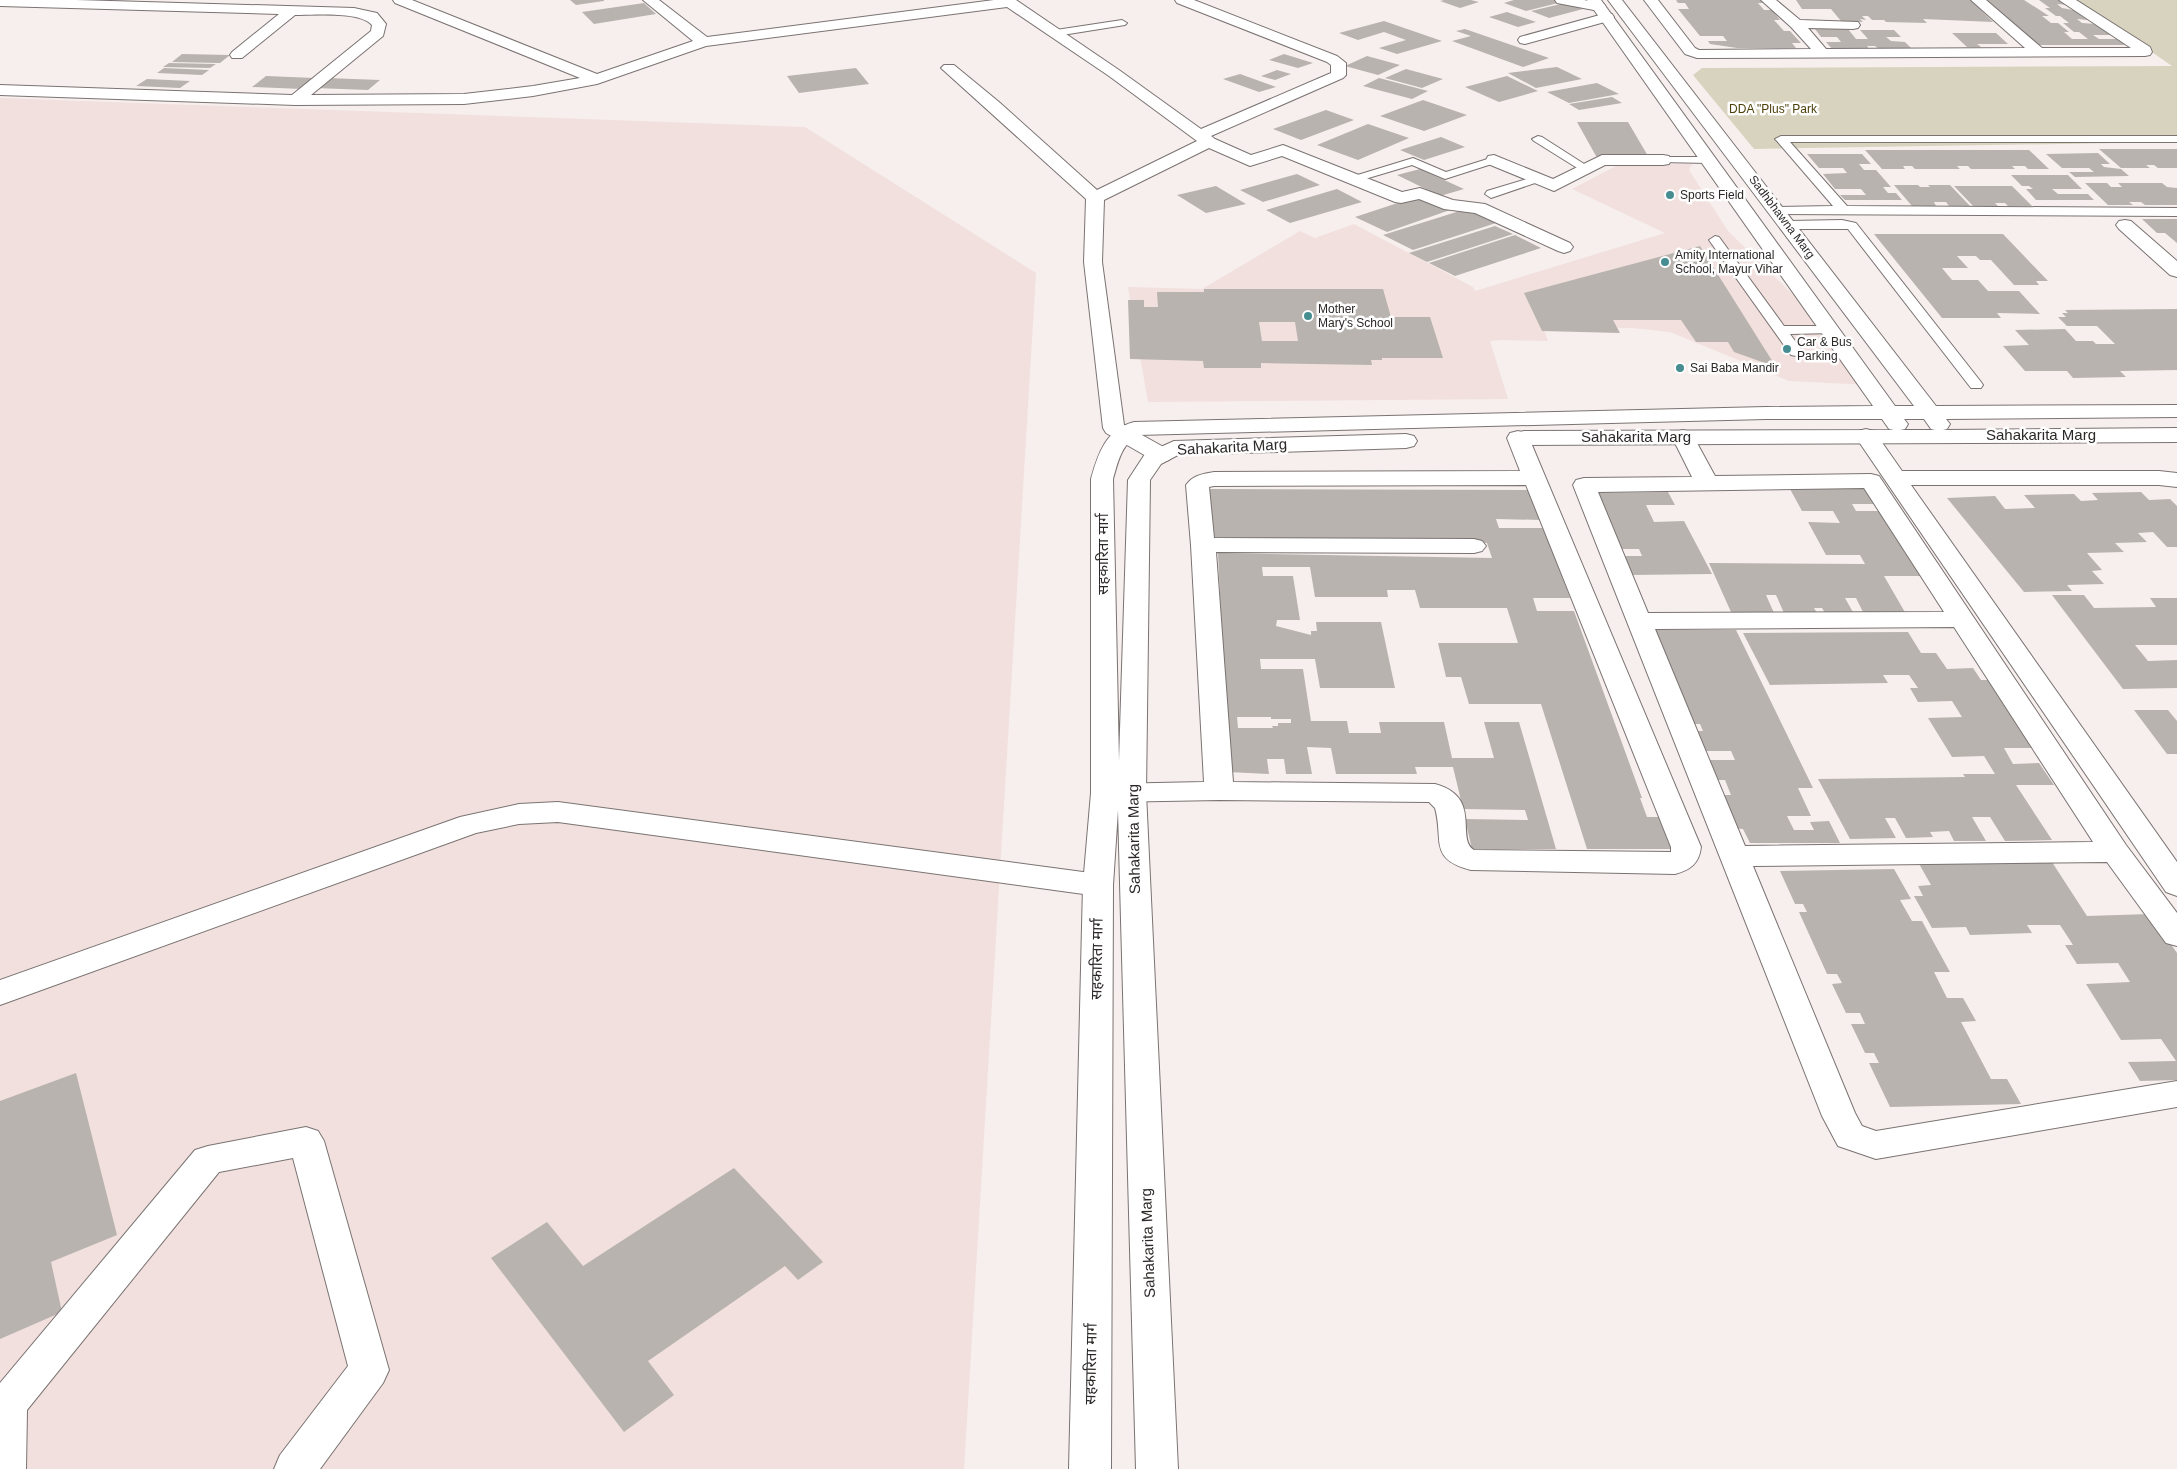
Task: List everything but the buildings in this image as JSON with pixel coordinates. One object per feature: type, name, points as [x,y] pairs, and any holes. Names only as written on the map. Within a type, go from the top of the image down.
[{"type":"street","points":[[400,0],[597,79]]},
{"type":"street","points":[[650,0],[704,42]]},
{"type":"street","points":[[1095,198],[1205,139],[1338,75],[1339,63],[1332,59],[1182,0]]},
{"type":"street","points":[[1562,0],[1604,6]]},
{"type":"street","points":[[1651,0],[1690,51],[1697,54],[2145,52],[2145,50],[2066,0]]},
{"type":"street","points":[[1768,0],[1796,24],[1822,53]]},
{"type":"street","points":[[1978,0],[2038,52]]},
{"type":"street","points":[[0,90],[295,100],[464,99],[533,91],[597,79],[704,42],[1008,1],[1205,139],[1250,161],[1284,150],[1401,198],[1420,193],[1450,205],[1479,208],[1564,248]]},
{"type":"street","points":[[0,2],[207,4],[291,11],[354,12],[372,16],[379,24],[378,33],[295,100]]},
{"type":"street","points":[[1525,40],[1604,6]]},
{"type":"street","name":"Sadhbhawna Marg","points":[[1604,6],[1708,160],[1905,436]]},
{"type":"street","name":"Sadhbhawna Marg","points":[[1604,6],[1789,225],[1949,436]]},
{"type":"street","points":[[237,55],[291,11]]},
{"type":"street","points":[[1796,24],[1853,25]]},
{"type":"street","points":[[949,68],[993,105],[1095,198],[1093,262],[1116,442],[1161,455]]},
{"type":"street","points":[[1494,160],[1554,186],[1602,160],[1663,160]]},
{"type":"street","points":[[2125,225],[2177,271]]},
{"type":"street","name":"Sahakarita Marg","points":[[1116,442],[1134,429],[1766,413],[2177,411]]},
{"type":"street","name":"Sahakarita Marg","points":[[1157,1469],[1118,793],[1139,480],[1153,459],[1174,448],[1518,438],[2177,435]]},
{"type":"street","points":[[1866,436],[2177,885]]},
{"type":"street","points":[[1683,437],[1707,483]]},
{"type":"street","points":[[1118,793],[1219,791],[1435,793],[1450,804],[1455,847],[1461,856],[1476,861],[1675,864],[1685,857],[1686,847],[1518,438]]},
{"type":"street","name":"सहकारिता मार्ग","points":[[1090,1469],[1098,885],[1118,793],[1102,479],[1116,442]]},
{"type":"street","points":[[1219,791],[1204,545],[1197,485],[1203,481],[1534,478]]},
{"type":"street","points":[[1895,478],[2150,478],[2177,480]]},
{"type":"street","points":[[2177,935],[2115,852],[1871,480],[1584,485],[1839,1116],[1850,1136],[1876,1145],[2177,1094]]},
{"type":"street","points":[[1204,545],[1474,546]]},
{"type":"street","points":[[1639,621],[1962,619]]},
{"type":"street","points":[[0,993],[470,824],[519,814],[558,812],[1098,885]]},
{"type":"street","points":[[1735,856],[2115,852]]},
{"type":"street","points":[[4,1469],[7,1404],[208,1160],[306,1141],[369,1370],[295,1469]]},
{"type":"lane","points":[[1056,34],[1122,23]]},
{"type":"lane","points":[[1538,139],[1586,169]]},
{"type":"lane","points":[[1848,210],[1841,208],[1781,139],[2177,139]]},
{"type":"lane","points":[[1355,179],[1413,161],[1444,176],[1494,160]]},
{"type":"lane","points":[[1663,160],[1708,160]]},
{"type":"lane","points":[[1491,194],[1537,179]]},
{"type":"lane","points":[[1776,210],[2177,212]]},
{"type":"lane","points":[[1789,225],[1842,224],[1852,226],[1976,385]]},
{"type":"lane","points":[[1715,240],[1796,352]]},
{"type":"lane","points":[[1781,330],[1830,330]]},
{"type":"shaded area","points":[[0,98],[805,127],[1036,273],[964,1469],[0,1469]]},
{"type":"shaded area","points":[[1620,164],[1692,164],[1689,170],[1728,231],[1829,330],[1869,385],[1789,381],[1670,332],[1632,328],[1543,327],[1548,341],[1490,341],[1508,399],[1148,402],[1128,287],[1202,289],[1300,231],[1315,238],[1354,224],[1473,287],[1475,291],[1665,233],[1572,189]]},
{"type":"green space","name":"DDA \"Plus\" Park","points":[[2077,0],[2177,0],[2177,142],[1754,149],[1693,75],[1702,68],[2172,66]]},
{"type":"place","name":"Sports Field","points":[[1670,195]]},
{"type":"place","name":"Amity International School, Mayur Vihar","points":[[1665,262]]},
{"type":"place","name":"Mother Mary's School","points":[[1308,316]]},
{"type":"place","name":"Car & Bus Parking","points":[[1787,349]]},
{"type":"place","name":"Sai Baba Mandir","points":[[1680,368]]}]
